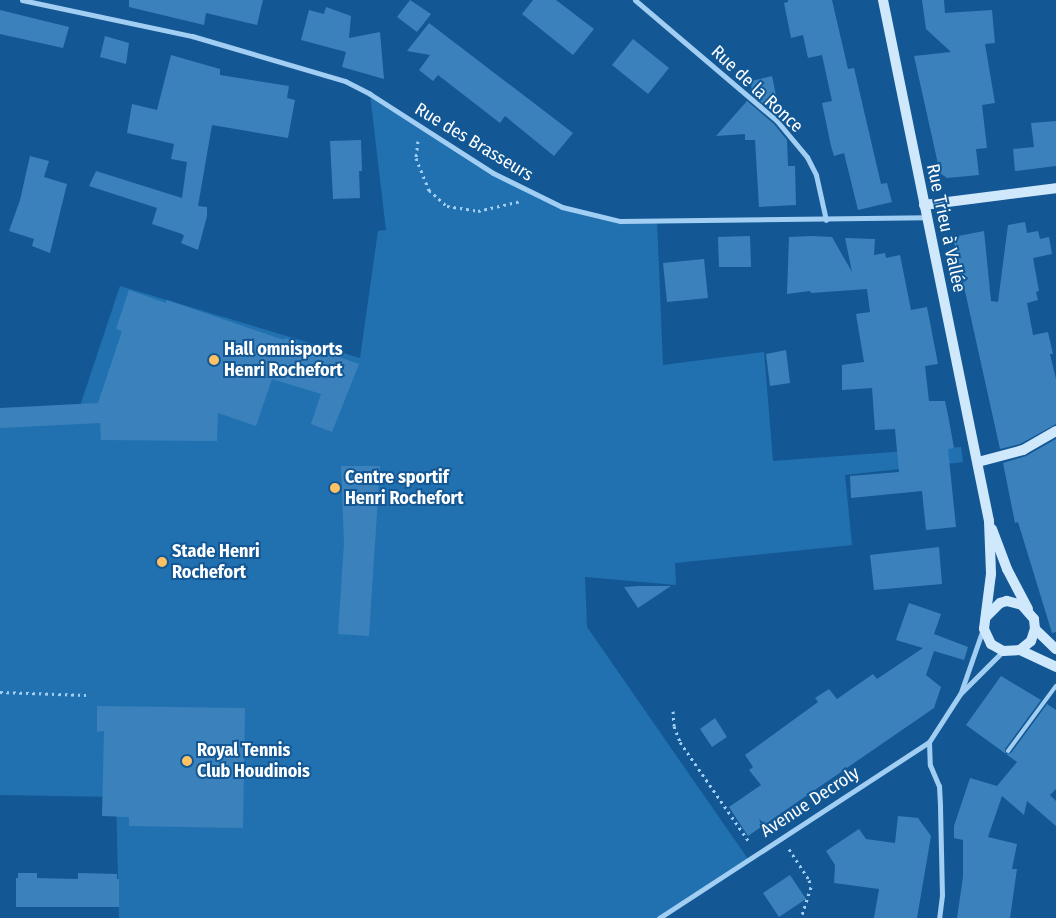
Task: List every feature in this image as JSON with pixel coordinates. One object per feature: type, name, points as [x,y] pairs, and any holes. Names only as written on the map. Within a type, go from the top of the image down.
[{"type":"street","name":"Rue des Brasseurs","points":[[22,0],[192,36],[345,81],[493,173],[562,207],[620,221],[826,220],[927,217]]},
{"type":"street","name":"Rue de la Ronce","points":[[635,0],[777,121],[807,157],[816,175],[826,220]]},
{"type":"street","name":"Rue Trieu à Vallée","points":[[883,0],[989,521]]},
{"type":"street","points":[[924,204],[1056,188]]},
{"type":"street","points":[[978,462],[1023,450],[1056,432]]},
{"type":"street","points":[[989,521],[1007,569],[1034,619],[1035,629],[1031,641],[1020,650]]},
{"type":"street","points":[[989,521],[991,574],[986,636],[991,644],[1003,651],[1020,650],[1056,667]]},
{"type":"street","points":[[960,694],[986,619],[993,608],[1007,601],[1022,605],[1029,610]]},
{"type":"street","points":[[1035,629],[1056,649]]},
{"type":"street","points":[[960,694],[1003,651]]},
{"type":"street","name":"Avenue Decroly","points":[[659,918],[781,836],[929,742],[960,694]]},
{"type":"street","points":[[929,742],[930,765],[939,786],[940,800],[942,895],[939,918]]},
{"type":"lane","points":[[1008,751],[1056,686]]},
{"type":"path","points":[[419,126],[416,158],[428,190],[447,206],[478,211],[515,204],[536,194]]},
{"type":"path","points":[[0,692],[86,695]]},
{"type":"path","points":[[673,711],[674,726],[680,742],[757,853]]},
{"type":"path","points":[[781,836],[809,880],[810,894],[801,918]]},
{"type":"shaded area","name":"Centre sportif Henri Rochefort","points":[[370,94],[493,173],[562,207],[620,221],[657,221],[663,365],[764,352],[773,461],[961,447],[963,462],[845,475],[852,545],[675,563],[676,585],[585,577],[587,627],[748,859],[659,918],[119,918],[116,797],[0,795],[0,413],[79,409],[120,286],[360,358],[378,231],[386,230]]},
{"type":"building","points":[[129,0],[263,0],[257,25],[206,13],[204,25],[129,7]]},
{"type":"building","points":[[410,0],[431,14],[417,32],[397,17]]},
{"type":"building","points":[[533,0],[556,0],[594,29],[573,55],[522,14]]},
{"type":"building","points":[[788,0],[832,0],[848,69],[854,68],[881,184],[887,183],[892,202],[858,210],[844,153],[834,156],[831,146],[822,103],[832,101],[822,55],[808,58],[803,35],[791,38],[784,3],[788,2]]},
{"type":"building","points":[[922,0],[944,0],[945,13],[992,10],[995,43],[985,44],[995,103],[982,105],[987,148],[976,149],[979,175],[947,178],[940,173],[914,56],[951,52],[926,29]]},
{"type":"building","points":[[326,7],[351,16],[349,38],[380,32],[384,79],[342,67],[346,52],[301,40],[309,10],[324,14]]},
{"type":"building","points":[[0,10],[69,27],[63,48],[0,34]]},
{"type":"building","points":[[429,23],[573,133],[554,156],[505,116],[500,123],[438,75],[433,81],[419,70],[430,55],[407,51]]},
{"type":"building","points":[[105,36],[129,43],[126,64],[100,57]]},
{"type":"building","points":[[633,39],[669,68],[648,94],[612,65]]},
{"type":"building","points":[[171,55],[220,69],[220,75],[289,86],[287,98],[295,100],[288,138],[212,125],[198,206],[207,207],[207,216],[198,250],[181,243],[184,236],[182,234],[152,224],[157,208],[89,186],[96,171],[182,198],[187,162],[171,159],[174,144],[127,133],[132,104],[157,110]]},
{"type":"building","points":[[772,76],[779,110],[775,114],[752,94],[751,81]]},
{"type":"building","points":[[747,101],[774,124],[787,140],[788,166],[795,166],[796,205],[759,207],[755,140],[745,140],[745,134],[716,136]]},
{"type":"building","points":[[1056,121],[1056,166],[1015,171],[1013,149],[1034,147],[1031,123]]},
{"type":"building","points":[[361,140],[362,171],[359,171],[360,198],[333,199],[330,141]]},
{"type":"building","points":[[30,156],[49,161],[44,177],[67,184],[50,253],[32,246],[34,239],[9,231],[20,200]]},
{"type":"building","points":[[1025,222],[1027,233],[1038,231],[1040,239],[1049,237],[1052,254],[1033,258],[1039,291],[1036,292],[1038,300],[1027,303],[1033,335],[1048,332],[1053,354],[1050,354],[1056,379],[1056,424],[1020,444],[1000,449],[953,237],[984,231],[991,301],[998,302],[1008,225]]},
{"type":"building","points":[[750,236],[751,267],[719,267],[718,237]]},
{"type":"building","points":[[789,237],[832,237],[852,272],[845,238],[875,239],[874,255],[885,253],[886,258],[900,255],[911,310],[927,307],[938,364],[925,366],[929,401],[945,401],[954,448],[948,449],[956,527],[926,530],[922,491],[851,498],[850,476],[899,472],[895,429],[875,430],[872,388],[842,390],[842,365],[864,362],[856,314],[870,312],[867,289],[811,293],[810,291],[787,294]]},
{"type":"building","points":[[704,259],[708,298],[667,302],[663,263]]},
{"type":"building","points":[[129,290],[166,303],[167,300],[359,364],[332,432],[311,424],[321,394],[272,379],[256,426],[218,413],[217,441],[101,440],[100,423],[0,428],[0,408],[98,403],[122,331],[116,329]]},
{"type":"building","points":[[786,350],[790,383],[770,386],[766,354]]},
{"type":"building","points":[[1056,439],[1056,632],[1052,633],[1018,522],[1015,523],[1003,463],[1026,456]]},
{"type":"building","points":[[341,466],[380,466],[369,636],[338,634],[344,543]]},
{"type":"building","points":[[939,547],[942,584],[874,590],[870,555]]},
{"type":"building","points":[[639,586],[671,586],[638,608],[624,587]]},
{"type":"building","points":[[909,603],[941,614],[934,634],[968,647],[964,660],[934,651],[926,675],[941,687],[934,708],[748,836],[729,807],[761,785],[749,770],[753,767],[745,755],[818,702],[815,698],[829,689],[837,699],[873,674],[877,679],[923,648],[896,640]]},
{"type":"building","points":[[1001,676],[1041,700],[1005,749],[1006,754],[1011,753],[1047,704],[1056,710],[1056,789],[1050,795],[1056,801],[1056,826],[1027,801],[1024,815],[1002,796],[988,837],[1017,844],[1012,869],[1017,869],[1010,918],[957,918],[963,877],[963,840],[954,838],[954,826],[970,778],[997,786],[1017,762],[966,725]]},
{"type":"building","name":"Royal Tennis Club Houdinois","points":[[97,706],[245,708],[243,828],[129,826],[129,817],[102,816],[104,731],[97,732]]},
{"type":"building","points":[[715,718],[727,737],[712,747],[700,729]]},
{"type":"building","points":[[898,816],[918,818],[931,836],[917,918],[874,918],[879,889],[834,883],[835,865],[826,851],[859,829],[866,839],[895,843]]},
{"type":"building","points":[[18,873],[37,873],[37,878],[78,879],[78,873],[117,874],[117,879],[119,879],[119,907],[16,907],[16,878],[18,878]]},
{"type":"building","points":[[790,875],[806,899],[779,917],[763,893]]},
{"type":"place","name":"Hall omnisports Henri Rochefort","points":[[214,360]]},
{"type":"place","name":"Centre sportif Henri Rochefort","points":[[335,488]]},
{"type":"place","name":"Stade Henri Rochefort","points":[[162,562]]},
{"type":"place","name":"Royal Tennis Club Houdinois","points":[[187,761]]}]
